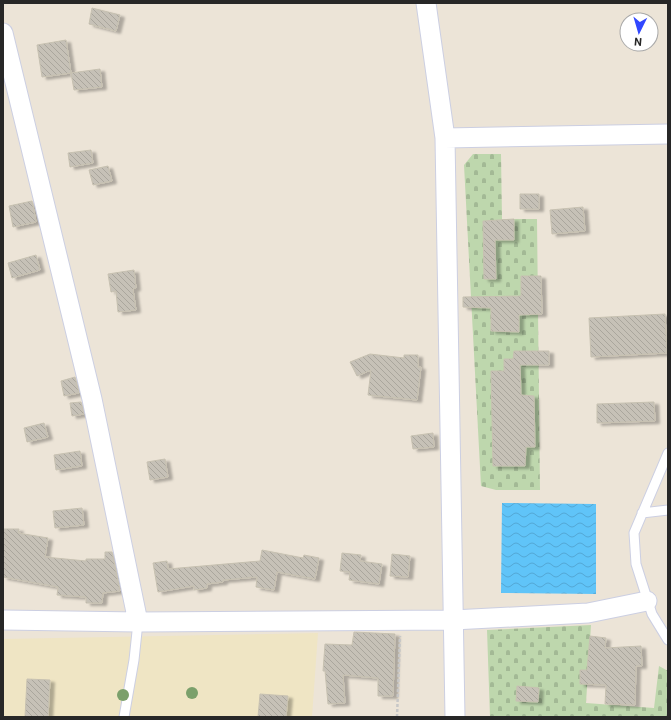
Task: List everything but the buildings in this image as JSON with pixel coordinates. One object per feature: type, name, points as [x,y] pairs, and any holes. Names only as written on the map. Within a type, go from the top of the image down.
[{"type":"street","points":[[426,3],[445,138],[455,717]]},
{"type":"street","points":[[3,34],[92,399],[138,622]]},
{"type":"street","points":[[445,138],[668,134]]},
{"type":"street","points":[[3,620],[138,622],[453,620],[588,613],[647,601]]},
{"type":"lane","points":[[668,453],[634,533],[636,564],[647,601],[652,614],[668,640]]},
{"type":"lane","points":[[642,513],[668,510]]},
{"type":"lane","points":[[124,717],[134,660],[138,622]]},
{"type":"path","points":[[397,717],[401,620]]},
{"type":"shaded area","points":[[318,633],[312,717],[3,717],[3,639]]},
{"type":"green space","points":[[473,154],[501,154],[502,219],[537,219],[540,490],[496,490],[481,486],[464,165]]},
{"type":"green space","points":[[591,625],[586,703],[654,708],[659,666],[668,671],[668,717],[490,717],[487,630]]},
{"type":"water","points":[[502,503],[596,504],[596,594],[501,593]]}]
